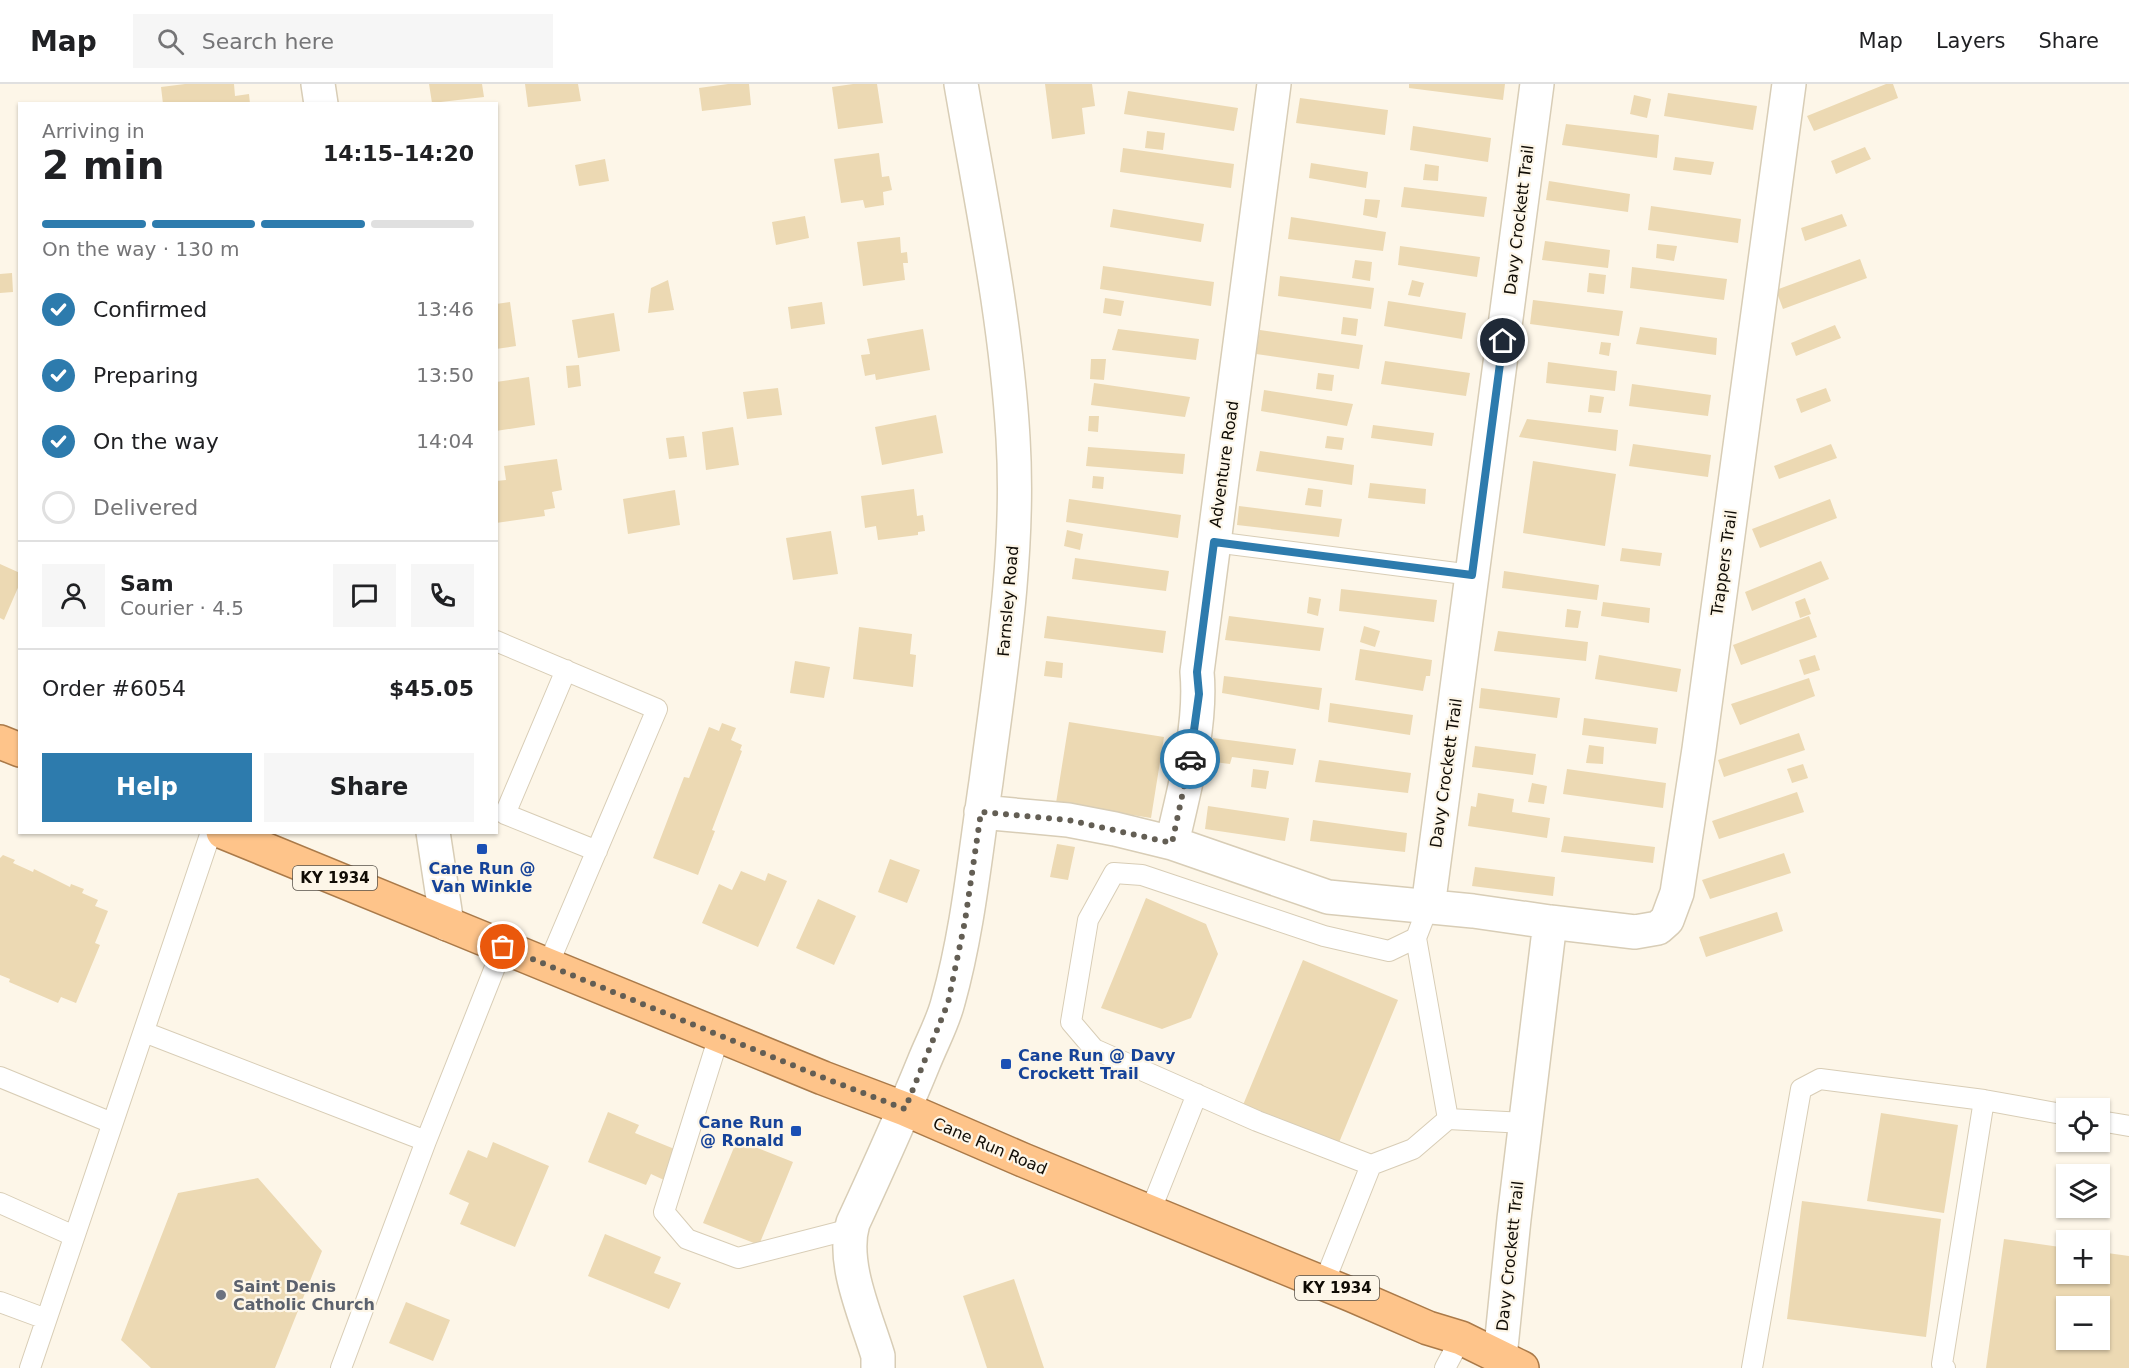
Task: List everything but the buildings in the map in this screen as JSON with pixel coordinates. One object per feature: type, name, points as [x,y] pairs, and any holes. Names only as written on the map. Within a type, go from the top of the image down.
[{"type":"highway","points":[[0,742],[18,749]]},
{"type":"highway","name":"Cane Run Road","points":[[228,834],[719,1036],[905,1109],[1428,1328],[1461,1338],[1511,1362]]},
{"type":"street","points":[[318,84],[321,102]]},
{"type":"street","name":"Farnsley Road","points":[[851,1229],[905,1109],[948,1003],[965,921],[1005,643],[1015,497],[1013,439],[1005,339],[961,84]]},
{"type":"street","name":"Adventure Road","points":[[1172,843],[1188,771],[1199,694],[1197,672],[1274,84]]},
{"type":"street","name":"Davy Crockett Trail","points":[[1428,907],[1537,84]]},
{"type":"street","name":"Trappers Trail","points":[[1550,922],[1635,932],[1658,928],[1667,920],[1677,893],[1701,737],[1789,84]]},
{"type":"street","points":[[981,812],[1068,820],[1172,843],[1328,897],[1473,911],[1550,922]]},
{"type":"street","points":[[433,834],[447,924]]},
{"type":"street","name":"Davy Crockett Trail","points":[[1511,1362],[1526,1123],[1550,922]]},
{"type":"street","points":[[851,1229],[849,1263],[878,1356],[879,1368]]},
{"type":"lane","points":[[1214,542],[1472,575]]},
{"type":"lane","points":[[498,642],[657,709],[548,965]]},
{"type":"lane","points":[[566,670],[505,814],[597,851]]},
{"type":"lane","points":[[30,1368],[210,834]]},
{"type":"lane","points":[[1416,938],[1389,951],[1324,936],[1142,875],[1114,873],[1088,920],[1071,1022],[1094,1049],[1257,1121],[1371,1165],[1413,1149],[1448,1119],[1526,1123]]},
{"type":"lane","points":[[1428,907],[1416,938],[1448,1119]]},
{"type":"lane","points":[[340,1368],[503,947]]},
{"type":"lane","points":[[144,1032],[426,1141]]},
{"type":"lane","points":[[719,1036],[664,1212],[687,1239],[738,1257],[851,1229]]},
{"type":"lane","points":[[0,1077],[112,1123]]},
{"type":"lane","points":[[1752,1368],[1801,1089],[1820,1079],[1984,1100],[2056,1113]]},
{"type":"lane","points":[[1150,1212],[1197,1094]]},
{"type":"lane","points":[[1945,1368],[1942,1364],[1984,1100]]},
{"type":"lane","points":[[2110,1123],[2129,1126]]},
{"type":"lane","points":[[1324,1283],[1371,1165]]},
{"type":"lane","points":[[0,1203],[74,1236]]},
{"type":"lane","points":[[0,1302],[46,1319]]},
{"type":"lane","points":[[1445,1368],[1461,1338]]},
{"type":"way so far","points":[[503,947],[905,1109],[948,1003],[965,921],[981,812],[1068,820],[1172,843],[1190,759]]},
{"type":"place","name":"Cane Run @ Van Winkle","points":[[482,849]]},
{"type":"place","name":"Cane Run @ Davy Crockett Trail","points":[[1006,1064]]},
{"type":"place","name":"Cane Run @ Ronald","points":[[796,1131]]},
{"type":"place","name":"Saint Denis Catholic Church","points":[[221,1295]]},
{"type":"route","points":[[1190,759],[1199,694],[1197,672],[1214,542],[1472,575],[1503,341]]}]
